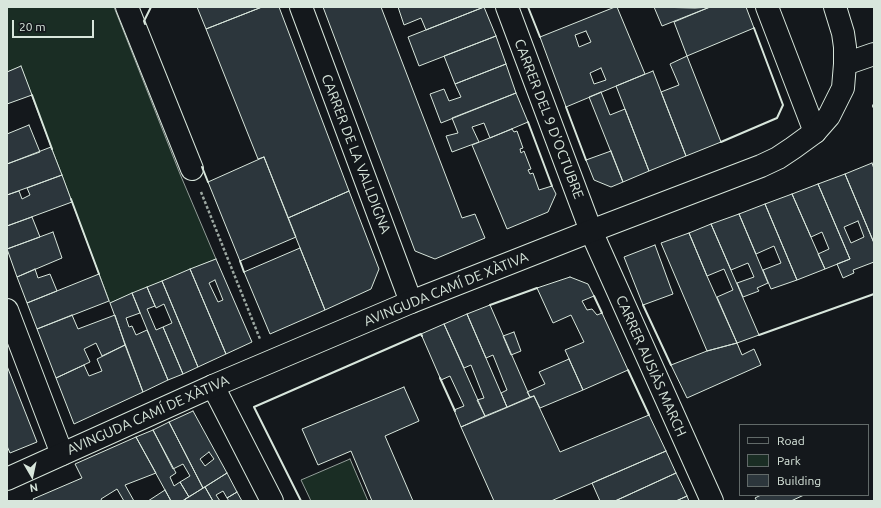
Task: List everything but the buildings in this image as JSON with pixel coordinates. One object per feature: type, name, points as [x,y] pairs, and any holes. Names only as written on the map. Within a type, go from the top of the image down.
[{"type":"street","points":[[127,7],[192,169]]},
{"type":"street","name":"CARRER DE LA VALLDIGNA","points":[[301,7],[411,302]]},
{"type":"street","name":"CARRER DEL 9 D'OCTUBRE","points":[[507,7],[591,231]]},
{"type":"street","points":[[767,7],[815,132]]},
{"type":"street","name":"AVINGUDA CAMÍ DE XÀTIVA","points":[[7,479],[268,362],[411,302],[761,166],[793,148],[815,132],[829,116],[842,88],[846,64],[843,33],[834,7]]},
{"type":"street","points":[[846,64],[874,54]]},
{"type":"street","name":"CARRER AUSIÀS MARCH","points":[[591,231],[712,501]]},
{"type":"street","points":[[7,310],[62,454]]},
{"type":"street","points":[[213,386],[272,501]]},
{"type":"path","points":[[192,169],[268,362]]},
{"type":"green space","points":[[7,7],[114,7],[180,174],[216,259],[110,303],[21,67],[7,72]]},
{"type":"green space","points":[[350,459],[368,501],[311,501],[301,480]]},
{"type":"wall","points":[[145,24],[144,21],[151,7]]},
{"type":"wall","points":[[528,7],[540,37]]},
{"type":"wall","points":[[721,142],[777,118],[783,105],[754,28]]},
{"type":"wall","points":[[32,95],[52,149]]},
{"type":"wall","points":[[874,104],[874,108]]},
{"type":"wall","points":[[566,107],[586,160]]},
{"type":"wall","points":[[528,122],[552,186]]},
{"type":"wall","points":[[202,167],[208,182]]},
{"type":"wall","points":[[71,199],[99,274]]},
{"type":"wall","points":[[240,261],[244,272]]},
{"type":"wall","points":[[490,305],[537,288]]},
{"type":"wall","points":[[759,335],[874,294]]},
{"type":"wall","points":[[594,296],[602,313]]},
{"type":"wall","points":[[643,305],[671,365]]},
{"type":"wall","points":[[301,501],[254,407],[421,334],[422,336]]},
{"type":"wall","points":[[628,370],[649,415]]},
{"type":"wall","points":[[440,378],[455,411]]}]
